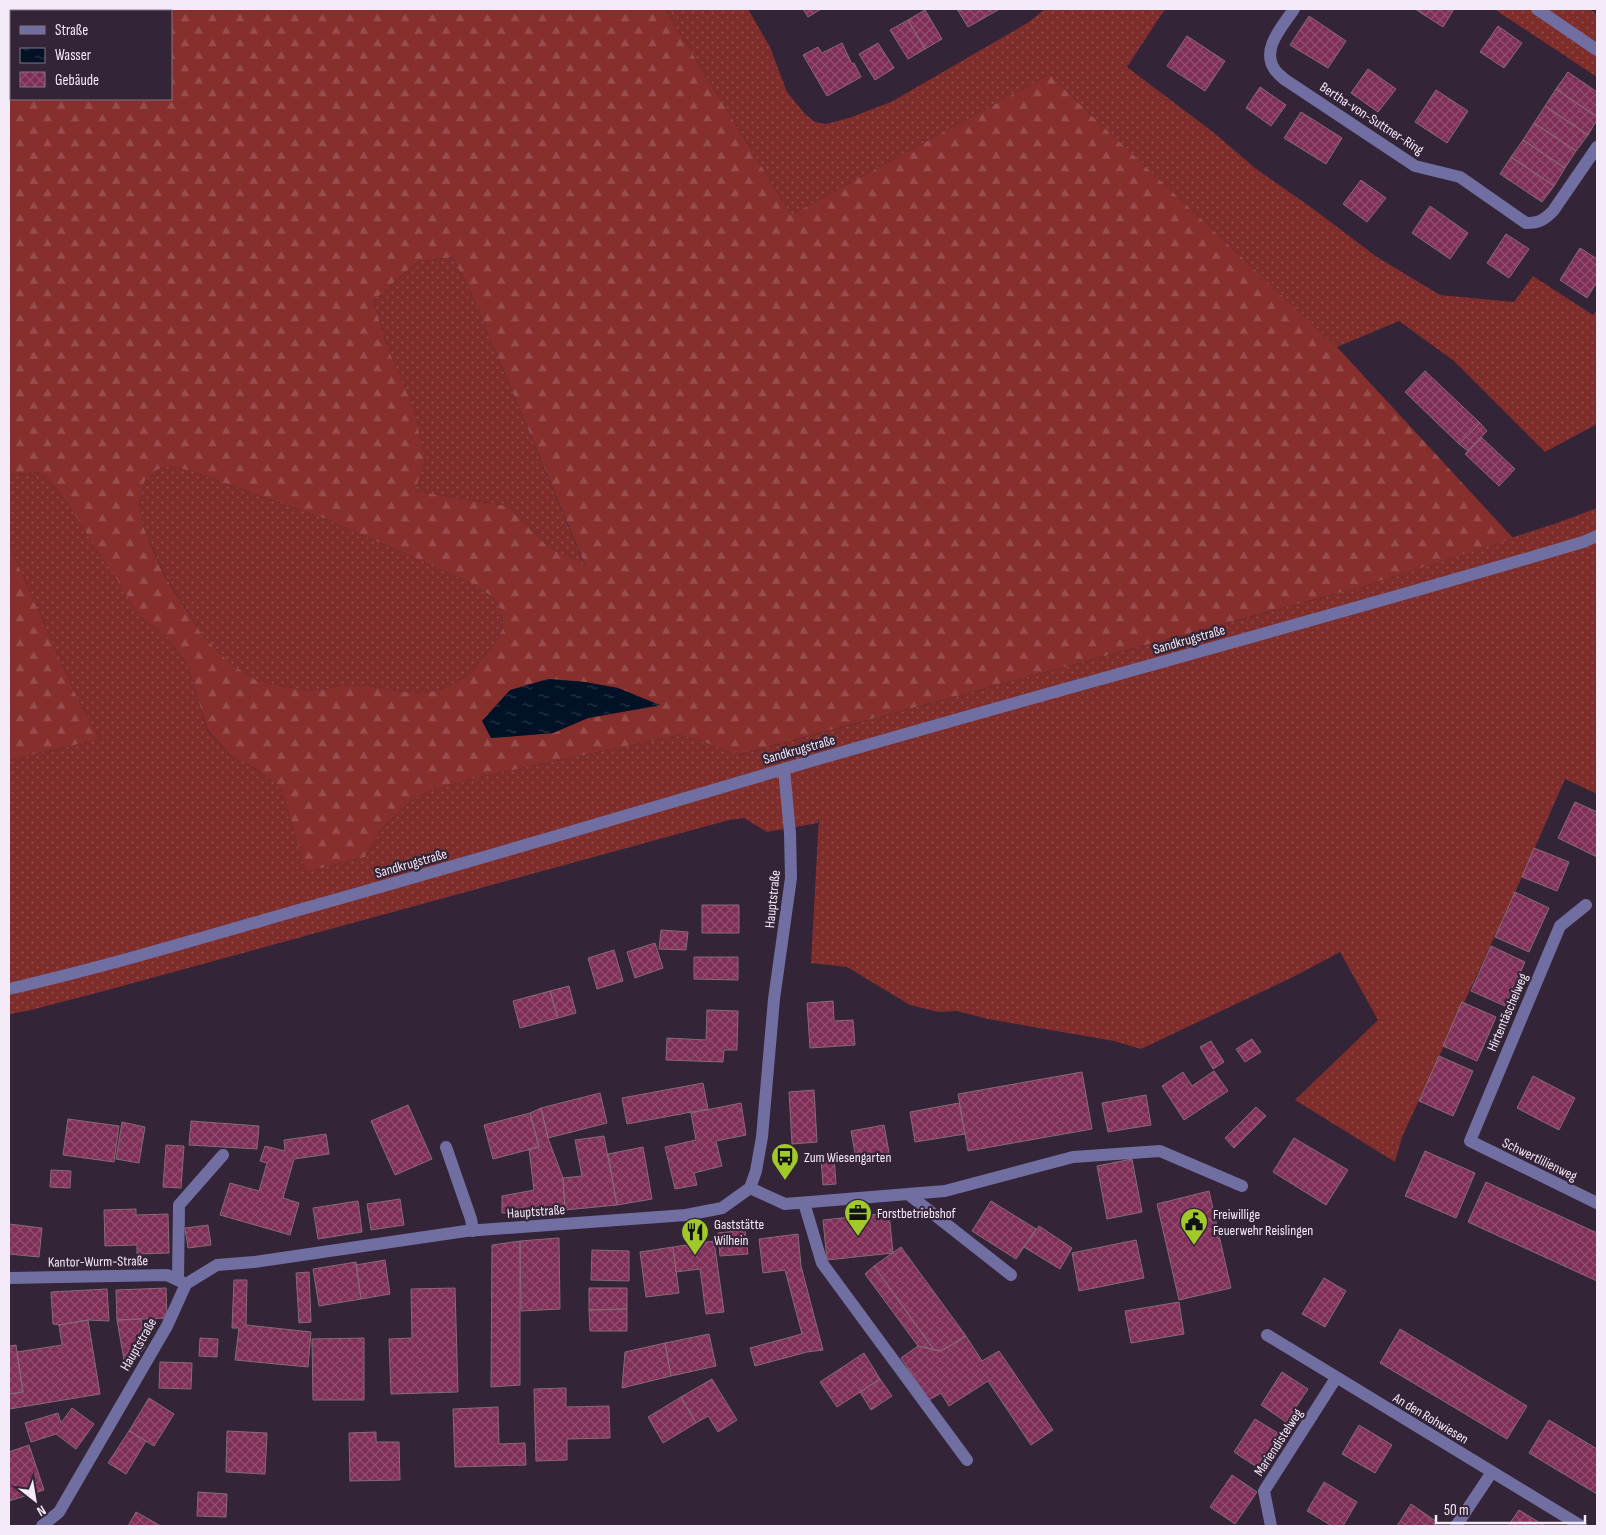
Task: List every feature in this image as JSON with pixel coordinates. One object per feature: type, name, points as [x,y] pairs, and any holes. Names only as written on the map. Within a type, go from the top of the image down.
[{"type":"street","name":"Bertha-von-Suttner-Ring","points":[[1294,9],[1270,45],[1274,70],[1284,79],[1415,166],[1460,177],[1526,223],[1536,223],[1544,220],[1553,212],[1597,147]]},
{"type":"street","points":[[1537,9],[1597,50]]},
{"type":"street","name":"Sandkrugstraße","points":[[9,989],[54,979],[160,950],[784,769],[1542,554],[1597,536]]},
{"type":"street","name":"Hauptstraße","points":[[42,1526],[59,1512],[167,1326],[182,1282],[217,1265],[254,1262],[473,1231],[686,1215],[722,1208],[750,1188],[756,1171],[762,1137],[774,999],[791,878],[790,832],[784,769]]},
{"type":"street","name":"Hirtentäschelweg","points":[[1470,1141],[1560,926],[1586,906]]},
{"type":"street","name":"Schwertlilienweg","points":[[1470,1141],[1597,1203]]},
{"type":"street","points":[[446,1147],[471,1219],[473,1231]]},
{"type":"street","points":[[750,1188],[785,1204],[945,1191],[1073,1157],[1160,1151],[1242,1186]]},
{"type":"street","points":[[182,1282],[179,1205],[223,1156]]},
{"type":"street","points":[[908,1194],[1011,1275]]},
{"type":"street","points":[[804,1203],[822,1263],[967,1460]]},
{"type":"street","name":"Kantor-Wurm-Straße","points":[[9,1278],[167,1275],[182,1282]]},
{"type":"street","name":"An den Rohwiesen","points":[[1267,1335],[1581,1526]]},
{"type":"street","name":"Mariendistelweg","points":[[1272,1526],[1264,1491],[1336,1378]]},
{"type":"street","points":[[1456,1526],[1492,1472]]},
{"type":"shaded area","points":[[665,9],[748,9],[770,47],[787,92],[805,114],[815,122],[826,124],[849,118],[891,102],[1029,22],[1045,9],[1165,9],[1127,67],[1213,132],[1255,168],[1377,257],[1440,295],[1514,302],[1533,276],[1593,315],[1597,310],[1597,424],[1545,452],[1454,361],[1399,321],[1337,347],[1050,74],[791,215]]},
{"type":"shaded area","points":[[1494,9],[1589,9],[1597,14],[1597,77]]},
{"type":"shaded area","points":[[452,257],[469,288],[585,566],[548,547],[507,506],[415,491],[388,349],[373,301],[417,262]]},
{"type":"shaded area","points":[[170,466],[191,471],[326,519],[469,582],[493,597],[502,611],[503,629],[471,673],[448,687],[427,693],[397,691],[369,686],[341,686],[309,691],[257,681],[231,664],[202,635],[163,572],[143,526],[139,502],[145,480],[156,470]]},
{"type":"shaded area","points":[[37,472],[48,478],[67,503],[121,584],[139,616],[166,635],[188,666],[207,730],[230,755],[258,770],[281,788],[306,872],[365,857],[381,829],[412,800],[429,791],[479,777],[679,735],[699,740],[739,755],[1364,586],[1560,522],[1597,508],[1597,794],[1565,779],[1402,1137],[1395,1162],[1295,1100],[1378,1020],[1340,952],[1295,976],[1141,1049],[1114,1041],[988,1019],[957,1011],[938,1012],[910,1005],[847,967],[811,963],[819,816],[818,823],[767,832],[744,818],[729,820],[104,991],[9,1014],[9,760],[100,739],[79,702],[9,545],[9,475]]},
{"type":"green space","points":[[9,9],[665,9],[791,215],[1050,74],[1337,347],[1513,538],[1364,586],[738,755],[699,740],[679,735],[479,777],[429,791],[412,800],[381,829],[365,857],[306,872],[281,788],[258,770],[230,755],[207,729],[188,666],[166,635],[139,616],[67,503],[48,478],[37,472],[9,475]],"holes":[[[452,257],[469,288],[585,565],[548,547],[507,506],[415,491],[425,458],[412,405],[388,349],[373,301],[417,262]],[[170,466],[191,471],[326,519],[469,582],[493,597],[502,611],[503,629],[471,673],[448,687],[427,693],[397,691],[369,686],[341,686],[309,691],[257,681],[231,664],[202,635],[163,573],[143,526],[139,502],[145,480],[156,470]],[[548,679],[584,682],[618,688],[658,706],[588,718],[553,733],[491,738]]]},
{"type":"green space","points":[[9,545],[79,702],[100,739],[9,760]]},
{"type":"water","points":[[548,679],[585,682],[618,688],[660,705],[588,718],[553,733],[491,738],[482,721],[510,690]]},
{"type":"building","points":[[803,9],[821,9],[808,17]]},
{"type":"building","points":[[957,9],[997,9],[998,10],[968,27]]},
{"type":"building","points":[[1415,9],[1454,9],[1443,27]]},
{"type":"building","points":[[925,10],[942,39],[925,49],[908,20]]},
{"type":"building","points":[[1309,16],[1346,41],[1328,68],[1290,45]]},
{"type":"building","points":[[908,20],[925,49],[908,59],[890,30]]},
{"type":"building","points":[[1498,26],[1522,43],[1504,68],[1480,52]]},
{"type":"building","points":[[1187,36],[1225,61],[1205,91],[1167,66]]},
{"type":"building","points":[[842,43],[852,64],[854,63],[861,77],[827,96],[803,55],[818,47],[822,53]]},
{"type":"building","points":[[878,43],[894,68],[875,80],[859,54]]},
{"type":"building","points":[[1368,69],[1396,89],[1378,112],[1351,93]]},
{"type":"building","points":[[1568,72],[1597,92],[1597,117],[1556,89]]},
{"type":"building","points":[[1260,87],[1286,105],[1271,126],[1246,108]]},
{"type":"building","points":[[1556,89],[1597,117],[1588,135],[1545,106]]},
{"type":"building","points":[[1436,90],[1468,111],[1447,143],[1415,122]]},
{"type":"building","points":[[1545,106],[1588,135],[1576,151],[1534,123]]},
{"type":"building","points":[[1301,112],[1342,138],[1326,164],[1284,138]]},
{"type":"building","points":[[1534,123],[1576,151],[1565,168],[1523,140]]},
{"type":"building","points":[[1523,140],[1565,168],[1554,186],[1511,157]]},
{"type":"building","points":[[1511,157],[1554,186],[1542,202],[1500,174]]},
{"type":"building","points":[[1361,180],[1386,198],[1367,222],[1343,204]]},
{"type":"building","points":[[1430,206],[1468,233],[1450,259],[1412,233]]},
{"type":"building","points":[[1506,234],[1529,249],[1509,278],[1487,263]]},
{"type":"building","points":[[1580,248],[1597,259],[1597,282],[1587,298],[1560,280]]},
{"type":"building","points":[[1425,371],[1480,423],[1459,444],[1405,392]]},
{"type":"building","points":[[1480,423],[1487,431],[1468,451],[1459,444]]},
{"type":"building","points":[[1481,437],[1515,469],[1499,486],[1465,454]]},
{"type":"building","points":[[1575,802],[1597,812],[1597,857],[1558,838]]},
{"type":"building","points":[[1534,848],[1569,862],[1557,891],[1522,877]]},
{"type":"building","points":[[1515,892],[1549,908],[1529,952],[1495,937]]},
{"type":"building","points":[[702,905],[739,905],[739,933],[702,933]]},
{"type":"building","points":[[661,930],[688,932],[686,950],[659,949]]},
{"type":"building","points":[[655,943],[663,968],[635,978],[627,952]]},
{"type":"building","points":[[1491,946],[1525,962],[1505,1006],[1471,991]]},
{"type":"building","points":[[614,950],[623,981],[597,989],[588,958]]},
{"type":"building","points":[[694,957],[738,957],[738,980],[694,979]]},
{"type":"building","points":[[569,986],[576,1013],[558,1018],[550,991]]},
{"type":"building","points":[[550,991],[558,1018],[520,1028],[513,1001]]},
{"type":"building","points":[[833,1001],[834,1021],[853,1020],[855,1045],[810,1048],[807,1003]]},
{"type":"building","points":[[1462,1002],[1496,1017],[1477,1061],[1443,1046]]},
{"type":"building","points":[[707,1010],[738,1011],[737,1050],[724,1050],[723,1062],[666,1060],[667,1038],[706,1040]]},
{"type":"building","points":[[1252,1039],[1261,1052],[1245,1062],[1236,1049]]},
{"type":"building","points":[[1211,1041],[1224,1062],[1213,1069],[1200,1047]]},
{"type":"building","points":[[1439,1056],[1473,1071],[1453,1116],[1419,1101]]},
{"type":"building","points":[[1214,1071],[1228,1091],[1184,1120],[1162,1086],[1183,1072],[1192,1086]]},
{"type":"building","points":[[1082,1072],[1092,1129],[968,1151],[958,1094]]},
{"type":"building","points":[[1533,1076],[1575,1098],[1559,1130],[1517,1108]]},
{"type":"building","points":[[703,1083],[708,1109],[627,1124],[622,1098]]},
{"type":"building","points":[[814,1090],[817,1142],[792,1144],[789,1092]]},
{"type":"building","points":[[600,1093],[607,1123],[548,1138],[541,1108]]},
{"type":"building","points":[[1146,1095],[1151,1125],[1108,1132],[1102,1103]]},
{"type":"building","points":[[741,1103],[746,1135],[716,1141],[722,1166],[694,1173],[697,1185],[675,1189],[665,1147],[696,1140],[691,1113]]},
{"type":"building","points":[[959,1103],[965,1134],[915,1142],[910,1112]]},
{"type":"building","points":[[408,1105],[432,1159],[395,1175],[371,1121]]},
{"type":"building","points":[[1256,1107],[1266,1116],[1234,1148],[1225,1138]]},
{"type":"building","points":[[541,1108],[548,1138],[563,1178],[565,1210],[502,1213],[502,1196],[534,1190],[529,1149],[539,1147],[530,1113]]},
{"type":"building","points":[[530,1113],[539,1147],[493,1159],[484,1125]]},
{"type":"building","points":[[68,1119],[119,1126],[114,1162],[63,1155]]},
{"type":"building","points":[[191,1121],[259,1126],[257,1149],[189,1145]]},
{"type":"building","points":[[122,1122],[145,1127],[139,1163],[116,1159]]},
{"type":"building","points":[[884,1125],[890,1158],[857,1164],[851,1131]]},
{"type":"building","points":[[326,1134],[329,1154],[294,1159],[283,1198],[299,1203],[290,1235],[220,1215],[230,1183],[259,1191],[267,1163],[260,1161],[265,1146],[285,1151],[284,1140]]},
{"type":"building","points":[[604,1136],[617,1205],[565,1210],[563,1178],[582,1176],[575,1140]]},
{"type":"building","points":[[1294,1138],[1348,1170],[1326,1205],[1273,1172]]},
{"type":"building","points":[[166,1145],[184,1146],[181,1188],[163,1187]]},
{"type":"building","points":[[643,1147],[652,1199],[617,1205],[608,1154]]},
{"type":"building","points":[[1425,1151],[1475,1173],[1456,1218],[1405,1196]]},
{"type":"building","points":[[834,1157],[836,1184],[823,1185],[821,1158]]},
{"type":"building","points":[[1132,1159],[1142,1212],[1107,1219],[1097,1166]]},
{"type":"building","points":[[51,1170],[71,1171],[70,1188],[50,1187]]},
{"type":"building","points":[[1486,1182],[1597,1233],[1597,1281],[1468,1222]]},
{"type":"building","name":"Freiwillige Feuerwehr Reislingen","points":[[1209,1191],[1231,1288],[1179,1300],[1157,1204]]},
{"type":"building","points":[[400,1199],[404,1225],[371,1230],[367,1204]]},
{"type":"building","points":[[358,1201],[362,1232],[318,1239],[313,1208]]},
{"type":"building","points":[[991,1201],[1036,1229],[1016,1259],[972,1231]]},
{"type":"building","points":[[136,1209],[136,1215],[168,1214],[169,1253],[137,1254],[137,1245],[105,1246],[104,1210]]},
{"type":"building","name":"Forstbetriebshof","points":[[889,1213],[893,1253],[827,1260],[823,1220]]},
{"type":"building","points":[[9,1224],[42,1228],[39,1257],[9,1254]]},
{"type":"building","points":[[208,1225],[211,1245],[188,1248],[185,1228]]},
{"type":"building","points":[[1039,1226],[1072,1248],[1060,1269],[1024,1247]]},
{"type":"building","points":[[745,1230],[748,1254],[720,1256],[718,1233]]},
{"type":"building","points":[[798,1234],[801,1266],[823,1350],[807,1352],[755,1366],[750,1348],[802,1334],[785,1270],[763,1273],[759,1239]]},
{"type":"building","points":[[559,1238],[560,1309],[521,1311],[520,1241]]},
{"type":"building","points":[[1136,1240],[1144,1278],[1079,1291],[1072,1253]]},
{"type":"building","points":[[520,1241],[520,1385],[491,1387],[492,1245]]},
{"type":"building","points":[[714,1241],[724,1312],[706,1314],[700,1269],[676,1272],[673,1247]]},
{"type":"building","points":[[673,1247],[679,1293],[646,1297],[640,1252]]},
{"type":"building","points":[[901,1247],[966,1336],[941,1351],[934,1350],[874,1266]]},
{"type":"building","points":[[592,1250],[629,1251],[629,1281],[591,1280]]},
{"type":"building","points":[[385,1260],[390,1294],[361,1299],[356,1265]]},
{"type":"building","points":[[356,1262],[361,1299],[319,1306],[313,1269]]},
{"type":"building","points":[[874,1266],[934,1350],[918,1346],[865,1274]]},
{"type":"building","points":[[309,1272],[311,1322],[299,1323],[296,1273]]},
{"type":"building","points":[[1324,1278],[1346,1291],[1325,1327],[1302,1314]]},
{"type":"building","points":[[234,1280],[247,1280],[246,1325],[311,1332],[308,1367],[235,1360],[239,1328],[232,1328]]},
{"type":"building","points":[[166,1288],[167,1318],[117,1320],[116,1290]]},
{"type":"building","points":[[455,1288],[458,1392],[391,1394],[389,1339],[412,1338],[411,1289]]},
{"type":"building","points":[[589,1288],[627,1288],[627,1309],[589,1310]]},
{"type":"building","points":[[107,1289],[109,1321],[88,1320],[59,1325],[53,1324],[51,1292]]},
{"type":"building","points":[[1179,1302],[1184,1334],[1131,1343],[1125,1311]]},
{"type":"building","points":[[627,1309],[627,1331],[590,1331],[589,1310]]},
{"type":"building","points":[[141,1319],[145,1347],[126,1371],[117,1320]]},
{"type":"building","points":[[88,1320],[100,1394],[9,1409],[9,1394],[23,1392],[17,1352],[62,1345],[59,1325]]},
{"type":"building","points":[[1400,1329],[1527,1406],[1507,1439],[1380,1363]]},
{"type":"building","points":[[709,1334],[716,1366],[671,1376],[665,1343]]},
{"type":"building","points":[[966,1336],[982,1361],[999,1351],[1053,1430],[1031,1445],[988,1381],[949,1406],[941,1393],[929,1400],[901,1358],[918,1346],[941,1351]]},
{"type":"building","points":[[200,1338],[218,1339],[217,1357],[199,1356]]},
{"type":"building","points":[[364,1338],[364,1400],[313,1400],[312,1339]]},
{"type":"building","points":[[665,1343],[671,1376],[622,1388],[625,1352]]},
{"type":"building","points":[[16,1345],[23,1392],[9,1394],[9,1346]]},
{"type":"building","points":[[864,1353],[880,1379],[837,1407],[820,1382]]},
{"type":"building","points":[[160,1362],[192,1363],[191,1389],[159,1388]]},
{"type":"building","points":[[1282,1372],[1308,1389],[1286,1422],[1261,1405]]},
{"type":"building","points":[[712,1379],[737,1420],[718,1432],[708,1416],[696,1423],[681,1397]]},
{"type":"building","points":[[880,1379],[892,1396],[871,1410],[860,1392]]},
{"type":"building","points":[[566,1388],[566,1407],[609,1406],[610,1438],[567,1439],[567,1460],[536,1461],[534,1389]]},
{"type":"building","points":[[681,1397],[696,1423],[663,1443],[648,1417]]},
{"type":"building","points":[[149,1398],[174,1414],[154,1446],[129,1431]]},
{"type":"building","points":[[498,1407],[499,1444],[525,1443],[526,1465],[455,1467],[453,1409]]},
{"type":"building","points":[[72,1408],[94,1424],[76,1449],[56,1434],[31,1442],[25,1423],[58,1413],[61,1423]]},
{"type":"building","points":[[1255,1419],[1281,1435],[1260,1469],[1234,1452]]},
{"type":"building","points":[[1549,1420],[1597,1449],[1597,1494],[1529,1453]]},
{"type":"building","points":[[1359,1425],[1392,1445],[1375,1473],[1342,1454]]},
{"type":"building","points":[[129,1431],[146,1441],[126,1474],[108,1463]]},
{"type":"building","points":[[227,1431],[267,1433],[265,1474],[226,1472]]},
{"type":"building","points":[[376,1432],[376,1442],[399,1442],[400,1480],[350,1481],[349,1433]]},
{"type":"building","points":[[29,1445],[44,1490],[9,1501],[9,1452]]},
{"type":"building","points":[[1232,1475],[1257,1492],[1235,1524],[1210,1507]]},
{"type":"building","points":[[1324,1482],[1357,1502],[1343,1526],[1332,1526],[1307,1511]]},
{"type":"building","points":[[198,1492],[227,1494],[226,1517],[197,1516]]},
{"type":"building","points":[[1411,1504],[1437,1522],[1434,1526],[1397,1526]]},
{"type":"building","points":[[1519,1510],[1545,1526],[1508,1526]]},
{"type":"building","points":[[136,1512],[161,1526],[128,1526]]},
{"type":"place","name":"Zum Wiesengarten","points":[[785,1181]]},
{"type":"place","name":"Forstbetriebshof","points":[[858,1237]]},
{"type":"place","name":"Freiwillige Feuerwehr Reislingen","points":[[1194,1246]]},
{"type":"place","name":"Gaststätte Wilhein","points":[[695,1256]]}]
